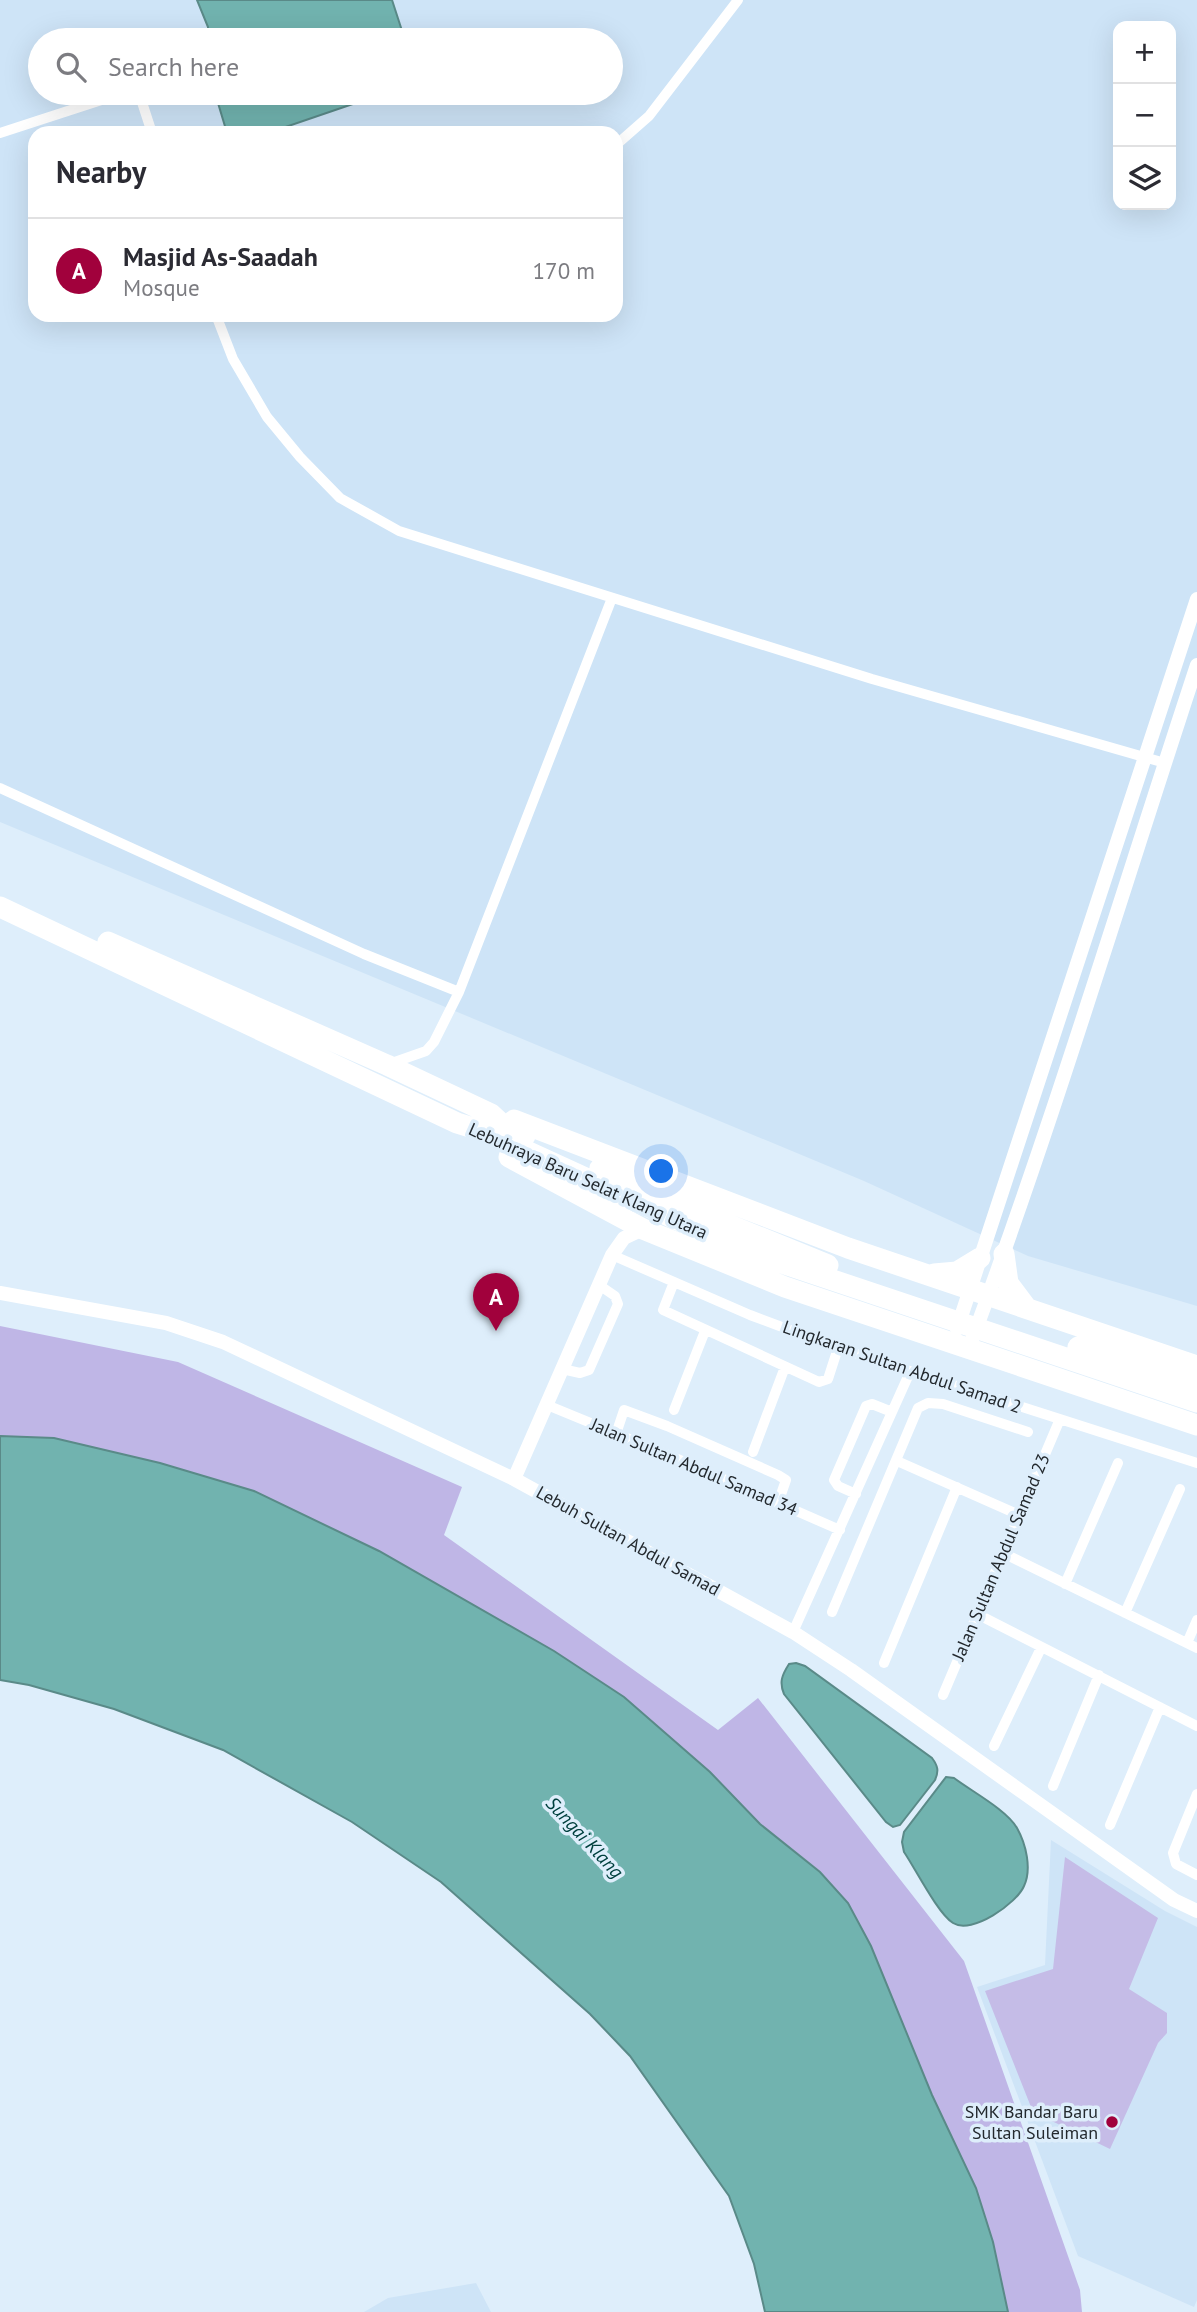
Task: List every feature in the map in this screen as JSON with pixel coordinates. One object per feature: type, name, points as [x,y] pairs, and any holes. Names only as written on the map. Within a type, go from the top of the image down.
[{"type":"highway","name":"Lebuhraya Baru Selat Klang Utara","points":[[0,895],[387,1065],[491,1114],[505,1127],[700,1213],[833,1267],[1197,1386]]},
{"type":"highway","name":"Lebuhraya Baru Selat Klang Utara","points":[[0,907],[457,1123],[483,1131],[743,1250],[1197,1402]]},
{"type":"highway","points":[[491,1114],[509,1118],[848,1248],[1197,1366]]},
{"type":"highway","points":[[457,1123],[480,1142],[643,1229],[785,1287],[1197,1426]]},
{"type":"highway","points":[[1004,1254],[1008,1283],[1026,1307]]},
{"type":"highway","points":[[925,1274],[957,1272],[980,1258]]},
{"type":"street","points":[[623,139],[649,117],[738,0]]},
{"type":"street","points":[[0,133],[86,105]]},
{"type":"street","points":[[143,105],[150,126]]},
{"type":"street","points":[[219,322],[233,359],[267,417],[300,457],[340,498],[399,531],[872,679],[1165,762]]},
{"type":"street","points":[[387,1065],[426,1051],[434,1042],[459,992],[612,598]]},
{"type":"street","points":[[961,1346],[979,1293],[980,1258],[1197,598]]},
{"type":"street","points":[[961,1346],[979,1293],[1004,1254],[1197,664]]},
{"type":"street","points":[[0,788],[365,954],[459,992]]},
{"type":"street","points":[[1086,935],[1107,941]]},
{"type":"street","points":[[612,1255],[616,1213]]},
{"type":"street","points":[[514,1479],[612,1255],[624,1238],[643,1229]]},
{"type":"street","name":"Lingkaran Sultan Abdul Samad 2","points":[[612,1255],[750,1315],[838,1348],[1197,1463]]},
{"type":"street","points":[[674,1282],[663,1310],[819,1382],[828,1379],[838,1348]]},
{"type":"street","points":[[562,1369],[585,1373],[589,1370],[618,1304],[615,1296],[599,1284]]},
{"type":"street","name":"Lebuh Sultan Abdul Samad","points":[[0,1293],[166,1323],[223,1342],[514,1479],[793,1632],[1174,1900],[1197,1911]]},
{"type":"street","points":[[674,1410],[705,1331]]},
{"type":"street","points":[[753,1452],[785,1367]]},
{"type":"street","points":[[793,1632],[910,1372]]},
{"type":"street","points":[[832,1612],[918,1408],[928,1403],[943,1405],[1028,1432]]},
{"type":"street","points":[[856,1494],[838,1486],[834,1480],[866,1406],[872,1404],[892,1412]]},
{"type":"street","name":"Jalan Sultan Abdul Samad 34","points":[[547,1405],[840,1530]]},
{"type":"street","points":[[616,1434],[624,1410],[667,1426],[786,1480],[778,1503]]},
{"type":"street","name":"Jalan Sultan Abdul Samad 23","points":[[943,1695],[1060,1419]]},
{"type":"street","points":[[897,1461],[1019,1515]]},
{"type":"street","points":[[1065,1584],[1118,1463]]},
{"type":"street","points":[[884,1663],[957,1487]]},
{"type":"street","points":[[1125,1613],[1180,1489]]},
{"type":"street","points":[[1003,1553],[1192,1646],[1197,1620]]},
{"type":"street","points":[[977,1614],[1197,1726]]},
{"type":"street","points":[[994,1746],[1041,1648]]},
{"type":"street","points":[[1053,1786],[1099,1675]]},
{"type":"street","points":[[1110,1825],[1160,1707]]},
{"type":"street","points":[[1196,1798],[1173,1853],[1173,1859],[1176,1864],[1197,1875]]},
{"type":"shaded area","points":[[0,0],[1197,0],[1197,1306],[1028,1256],[864,1181],[0,822]]},
{"type":"shaded area","points":[[0,1326],[178,1362],[462,1487],[444,1535],[718,1730],[758,1698],[964,1961],[1080,2290],[1082,2312],[1008,2312],[993,2242],[976,2188],[932,2095],[871,1946],[848,1903],[820,1871],[760,1824],[710,1772],[624,1697],[554,1651],[379,1551],[254,1491],[160,1463],[54,1439],[0,1436]]},
{"type":"shaded area","name":"SMK Bandar Baru Sultan Suleiman","points":[[1051,1840],[1165,1911],[1197,1927],[1197,2300],[1194,2307],[1078,2256],[977,1987],[1045,1965]]},
{"type":"shaded area","points":[[1065,1857],[1158,1918],[1129,1989],[1167,2013],[1167,2033],[1158,2043],[1110,2149],[1033,2112],[985,1991],[1053,1969]]},
{"type":"shaded area","points":[[476,2283],[491,2312],[364,2312],[388,2298]]},
{"type":"water","points":[[197,0],[392,0],[401,28],[208,28]]},
{"type":"water","points":[[219,105],[350,105],[288,126],[225,126]]},
{"type":"water","name":"Sungai Klang","points":[[0,1436],[54,1438],[160,1463],[254,1491],[379,1551],[554,1651],[624,1697],[710,1772],[760,1824],[820,1872],[848,1903],[871,1946],[932,2095],[976,2188],[993,2242],[1008,2312],[765,2312],[754,2264],[729,2196],[630,2056],[590,2014],[441,1882],[352,1822],[223,1750],[114,1709],[29,1685],[0,1680]]},
{"type":"water","points":[[789,1664],[805,1666],[934,1761],[937,1766],[935,1780],[900,1825],[893,1827],[886,1822],[784,1694],[783,1675]]},
{"type":"water","points":[[946,1777],[954,1778],[1005,1814],[1017,1828],[1027,1857],[1028,1872],[1020,1893],[993,1915],[971,1925],[961,1926],[947,1918],[904,1852],[902,1842],[904,1832]]},
{"type":"place","name":"Masjid As-Saadah","points":[[496,1331]]},
{"type":"place","name":"SMK Bandar Baru Sultan Suleiman","points":[[1112,2122]]}]
